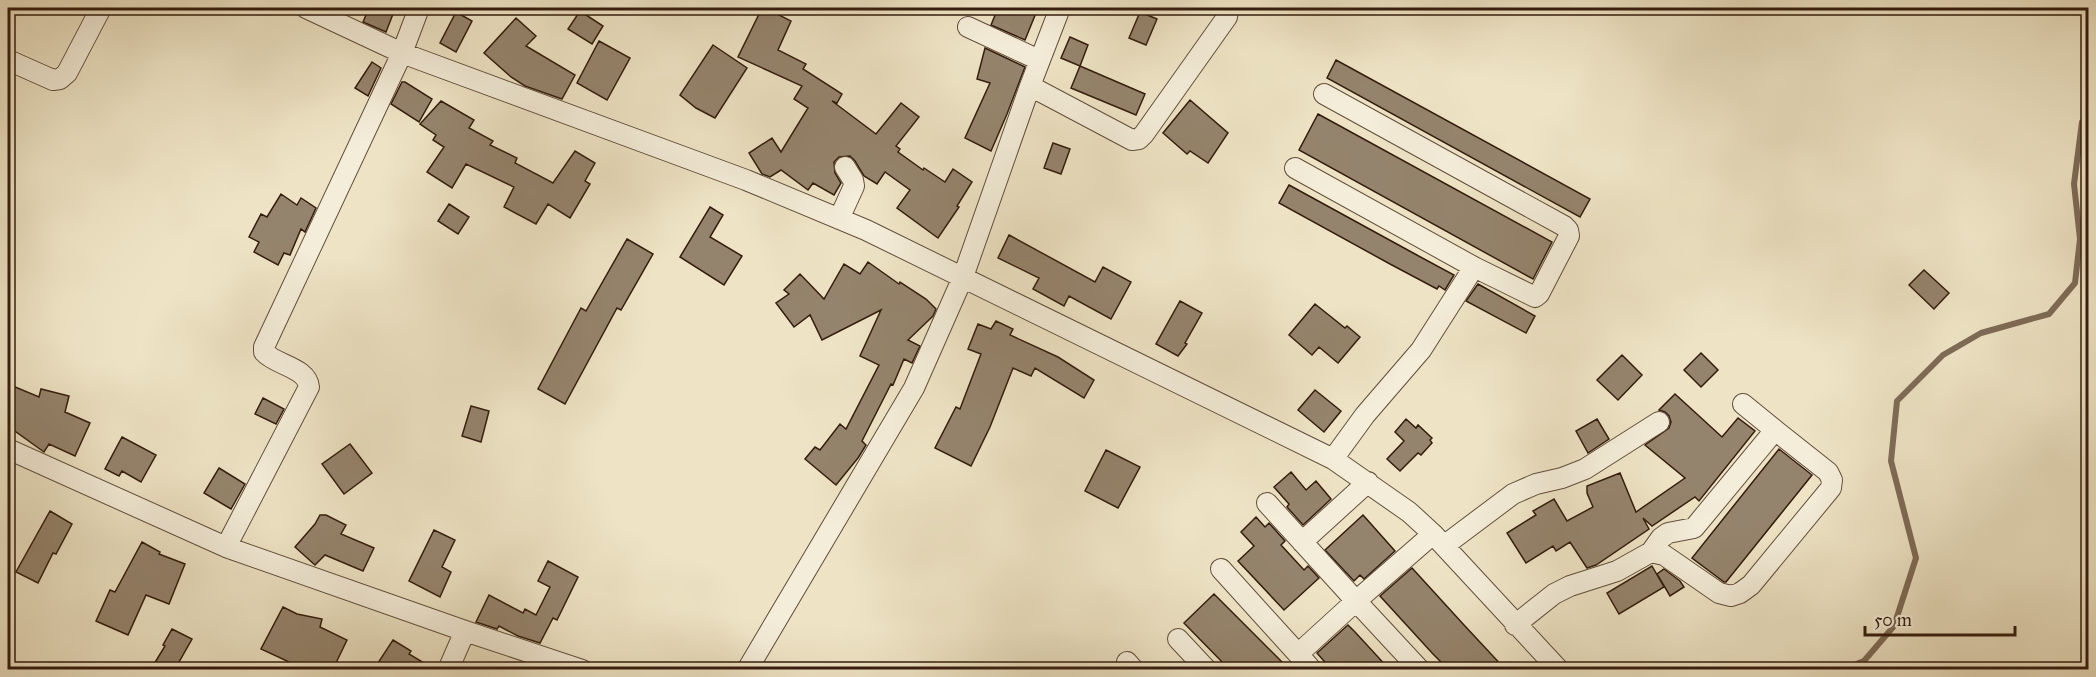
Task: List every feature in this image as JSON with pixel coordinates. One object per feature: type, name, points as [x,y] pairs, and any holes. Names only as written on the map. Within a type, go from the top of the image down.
[{"type":"street","points":[[8,60],[53,80],[60,79],[67,74],[101,8]]},
{"type":"street","points":[[306,8],[402,53],[746,180],[839,219],[963,277],[1333,459],[1409,512],[1439,540],[1558,669]]},
{"type":"street","points":[[226,547],[309,387],[308,381],[302,374],[268,357],[264,352],[264,347],[402,53],[419,8]]},
{"type":"street","points":[[747,669],[914,388],[963,277],[1039,60],[1060,8]]},
{"type":"street","points":[[1030,86],[1132,140],[1139,139],[1227,17],[1228,8]]},
{"type":"street","points":[[968,27],[1039,60]]},
{"type":"street","points":[[1295,168],[1474,267],[1535,297],[1539,294],[1569,236],[1564,226],[1324,94]]},
{"type":"street","points":[[839,219],[854,186],[845,167]]},
{"type":"street","points":[[1333,459],[1365,415],[1422,350],[1474,267]]},
{"type":"street","points":[[1658,553],[1719,593],[1731,596],[1740,593],[1751,585],[1831,488],[1832,480],[1828,472],[1743,404]]},
{"type":"street","points":[[1298,654],[1356,601],[1439,540],[1513,494],[1536,484],[1562,478],[1585,469],[1659,422]]},
{"type":"street","points":[[1515,625],[1554,594],[1570,586],[1617,571],[1658,553],[1676,551],[1775,430]]},
{"type":"street","points":[[8,450],[226,547],[465,631],[582,669]]},
{"type":"street","points":[[1302,542],[1368,482]]},
{"type":"street","points":[[1267,503],[1420,669]]},
{"type":"street","points":[[1221,569],[1311,669]]},
{"type":"street","points":[[448,669],[465,631]]},
{"type":"street","points":[[1178,639],[1207,669]]},
{"type":"building","points":[[369,8],[379,8],[393,14],[386,32],[363,22]]},
{"type":"building","points":[[762,8],[780,8],[777,14],[791,21],[778,50],[806,64],[803,69],[842,94],[837,103],[832,101],[876,134],[901,103],[919,117],[896,146],[900,149],[898,152],[945,182],[953,169],[972,182],[957,206],[959,207],[938,238],[897,208],[910,190],[885,172],[877,184],[864,176],[850,156],[839,157],[834,162],[835,173],[841,183],[834,195],[813,183],[808,190],[781,170],[770,177],[762,174],[749,153],[772,138],[781,152],[808,108],[794,99],[802,86],[738,57]]},
{"type":"building","points":[[998,8],[1038,8],[1025,40],[991,25]]},
{"type":"building","points":[[580,11],[603,26],[592,44],[568,29]]},
{"type":"building","points":[[456,12],[472,21],[456,52],[440,43]]},
{"type":"building","points":[[1140,12],[1157,19],[1146,45],[1129,38]]},
{"type":"building","points":[[516,18],[536,36],[526,46],[575,75],[562,99],[525,86],[484,53]]},
{"type":"building","points":[[1070,37],[1088,45],[1080,66],[1061,58]]},
{"type":"building","points":[[599,41],[630,58],[607,100],[577,83]]},
{"type":"building","points":[[713,45],[747,68],[715,118],[696,108],[680,95]]},
{"type":"building","points":[[985,48],[1025,67],[991,151],[965,138],[990,83],[977,79]]},
{"type":"building","points":[[1336,60],[1590,199],[1580,217],[1327,78]]},
{"type":"building","points":[[372,62],[381,68],[368,96],[355,88]]},
{"type":"building","points":[[1080,66],[1145,94],[1136,115],[1071,88]]},
{"type":"building","points":[[402,82],[432,99],[419,122],[391,104]]},
{"type":"building","points":[[1190,100],[1228,133],[1208,163],[1190,151],[1187,154],[1163,133]]},
{"type":"building","points":[[441,101],[474,120],[469,128],[493,141],[490,145],[517,158],[515,163],[553,183],[575,151],[595,163],[585,181],[590,184],[570,218],[548,204],[536,224],[504,207],[514,187],[466,164],[452,188],[427,172],[444,147],[433,140],[436,135],[420,124]]},
{"type":"building","points":[[1318,114],[1552,242],[1533,279],[1299,150]]},
{"type":"building","points":[[1053,143],[1070,149],[1061,174],[1044,168]]},
{"type":"building","points":[[1289,185],[1454,275],[1445,290],[1439,286],[1437,289],[1279,203]]},
{"type":"building","points":[[281,194],[297,205],[301,198],[316,208],[305,232],[301,229],[290,255],[284,253],[278,265],[254,252],[259,242],[249,237],[261,214],[267,217]]},
{"type":"building","points":[[449,204],[469,217],[458,234],[438,221]]},
{"type":"building","points":[[710,207],[723,215],[710,237],[742,256],[724,285],[680,257]]},
{"type":"building","points":[[1009,235],[1095,282],[1103,267],[1131,282],[1111,319],[1069,296],[1064,306],[1033,289],[1039,278],[998,258]]},
{"type":"building","points":[[627,239],[653,254],[621,310],[617,308],[565,404],[538,389],[581,308],[586,311]]},
{"type":"building","points":[[868,262],[899,284],[900,282],[926,299],[936,309],[933,316],[908,340],[920,346],[912,363],[904,359],[893,385],[891,384],[862,441],[866,445],[836,485],[805,459],[815,447],[820,450],[840,424],[846,429],[879,365],[860,356],[881,310],[822,340],[810,315],[794,327],[776,303],[789,294],[784,290],[800,274],[824,299],[844,264],[860,274]]},
{"type":"building","points":[[1924,270],[1949,293],[1934,309],[1909,285]]},
{"type":"building","points":[[1478,284],[1535,316],[1526,333],[1466,301]]},
{"type":"building","points":[[1180,301],[1202,313],[1185,343],[1187,344],[1178,356],[1156,344]]},
{"type":"building","points":[[1315,304],[1360,337],[1338,363],[1319,347],[1312,355],[1289,335]]},
{"type":"building","points":[[996,321],[1013,329],[1010,335],[1058,357],[1094,380],[1084,398],[1035,368],[1031,376],[1013,368],[990,427],[971,466],[935,448],[956,407],[960,409],[981,354],[968,349],[978,324],[991,329]]},
{"type":"building","points":[[1701,353],[1718,370],[1701,387],[1684,370]]},
{"type":"building","points":[[1622,355],[1642,375],[1618,400],[1597,380]]},
{"type":"building","points":[[8,384],[39,397],[41,389],[69,396],[65,412],[90,423],[75,456],[49,444],[44,452],[8,426]]},
{"type":"building","points":[[1315,390],[1341,411],[1324,432],[1298,410]]},
{"type":"building","points":[[1675,394],[1722,437],[1738,418],[1755,431],[1699,501],[1695,497],[1652,526],[1643,518],[1649,529],[1596,565],[1587,568],[1570,542],[1556,551],[1553,546],[1526,563],[1507,533],[1536,515],[1533,511],[1554,499],[1567,521],[1593,507],[1587,493],[1587,486],[1620,473],[1636,512],[1685,478],[1645,445],[1669,428],[1671,422],[1669,416],[1659,410]]},
{"type":"building","points":[[263,398],[284,409],[276,424],[255,414]]},
{"type":"building","points":[[471,406],[489,411],[481,442],[462,436]]},
{"type":"building","points":[[1406,419],[1416,428],[1418,425],[1432,438],[1430,440],[1432,443],[1400,471],[1387,459],[1404,441],[1395,432]]},
{"type":"building","points":[[1597,419],[1609,439],[1588,453],[1576,431]]},
{"type":"building","points":[[122,437],[156,455],[141,482],[122,471],[119,476],[105,469]]},
{"type":"building","points":[[350,444],[372,473],[344,494],[322,464]]},
{"type":"building","points":[[1779,449],[1812,475],[1724,582],[1692,558]]},
{"type":"building","points":[[1106,450],[1140,467],[1118,508],[1085,491]]},
{"type":"building","points":[[219,468],[245,484],[231,509],[204,493]]},
{"type":"building","points":[[1291,472],[1306,490],[1316,481],[1331,499],[1303,525],[1274,487]]},
{"type":"building","points":[[50,511],[72,524],[56,554],[53,553],[38,583],[16,572]]},
{"type":"building","points":[[320,515],[326,515],[346,525],[341,534],[374,548],[363,571],[325,555],[315,565],[295,547]]},
{"type":"building","points":[[1363,515],[1395,551],[1364,579],[1360,575],[1354,581],[1325,550]]},
{"type":"building","points":[[1256,517],[1265,527],[1269,523],[1285,541],[1281,545],[1304,570],[1308,566],[1319,578],[1284,610],[1238,561],[1254,546],[1241,532]]},
{"type":"building","points":[[434,530],[455,540],[442,567],[451,572],[440,597],[409,581]]},
{"type":"building","points":[[142,542],[160,552],[159,554],[185,564],[169,604],[146,595],[128,635],[96,621],[110,590],[115,592]]},
{"type":"building","points":[[548,561],[578,577],[557,620],[553,618],[540,643],[518,636],[499,626],[497,629],[476,622],[489,595],[523,613],[525,609],[536,615],[550,587],[538,581]]},
{"type":"building","points":[[1652,566],[1664,587],[1619,614],[1607,593]]},
{"type":"building","points":[[1412,568],[1505,669],[1448,669],[1433,654],[1380,596]]},
{"type":"building","points":[[1664,569],[1684,587],[1670,596],[1657,574]]},
{"type":"building","points":[[1214,594],[1289,669],[1229,669],[1184,623]]},
{"type":"building","points":[[283,607],[297,614],[322,619],[320,627],[347,640],[333,669],[304,669],[261,649]]},
{"type":"building","points":[[1348,625],[1389,669],[1331,669],[1317,653]]},
{"type":"building","points":[[172,629],[192,639],[175,669],[151,669],[165,646],[163,645]]},
{"type":"building","points":[[393,640],[411,651],[409,654],[434,669],[374,669]]},
{"type":"waterway","points":[[1841,670],[1864,661],[1894,626],[1916,558],[1891,461],[1897,401],[1943,355],[1981,333],[2049,314],[2075,283],[2080,239],[2074,184],[2082,122],[2088,119]]}]
